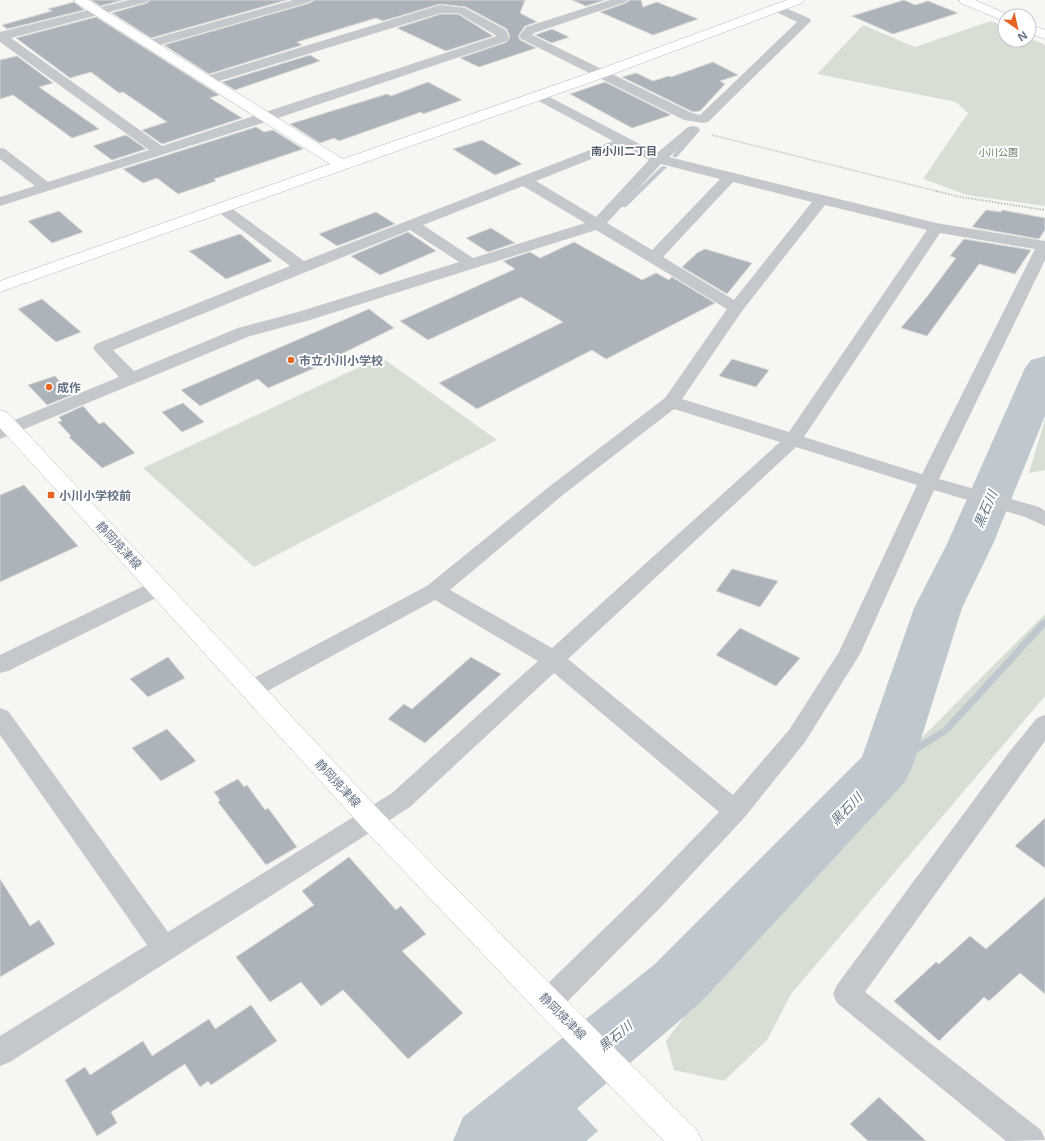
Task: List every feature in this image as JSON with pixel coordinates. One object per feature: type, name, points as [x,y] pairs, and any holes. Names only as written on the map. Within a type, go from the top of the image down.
[{"type":"street","points":[[80,0],[342,165]]},
{"type":"street","points":[[1,37],[143,0]]},
{"type":"street","points":[[149,44],[306,0]]},
{"type":"street","points":[[622,0],[530,30],[525,36],[689,117],[704,119],[805,21],[776,8]]},
{"type":"street","points":[[0,287],[600,74],[798,0]]},
{"type":"street","points":[[965,0],[997,14]]},
{"type":"street","points":[[0,202],[160,152],[503,38],[502,33],[461,10],[440,9],[208,80]]},
{"type":"street","points":[[1,37],[160,152]]},
{"type":"street","points":[[538,95],[658,158],[936,228],[1044,246],[928,482],[849,654],[796,736],[735,811],[652,899],[548,1002]]},
{"type":"street","points":[[4,425],[130,378],[244,332],[304,316],[598,224],[658,158],[693,130]]},
{"type":"street","points":[[130,378],[102,348],[302,267],[413,225],[625,140]]},
{"type":"street","points":[[0,152],[45,187]]},
{"type":"street","points":[[653,258],[730,176]]},
{"type":"street","points":[[524,180],[736,308]]},
{"type":"street","points":[[252,689],[435,591],[558,490],[671,402],[736,308],[822,199]]},
{"type":"street","points":[[222,208],[302,267]]},
{"type":"street","points":[[413,225],[472,264]]},
{"type":"street","points":[[0,1052],[372,820],[401,800],[793,440],[936,228]]},
{"type":"street","points":[[671,402],[1039,516]]},
{"type":"street","name":"静岡焼津線","points":[[4,425],[158,588],[372,820],[548,1002],[584,1036],[686,1141]]},
{"type":"street","points":[[0,665],[158,588]]},
{"type":"street","points":[[435,591],[553,659],[735,811]]},
{"type":"street","points":[[0,717],[165,950]]},
{"type":"street","points":[[1030,1141],[847,994],[1014,764],[1045,724]]},
{"type":"path","points":[[693,130],[961,197],[1045,210]]},
{"type":"green space","name":"小川公園","points":[[991,21],[997,24],[997,48],[1037,48],[1037,42],[1045,45],[1045,206],[967,195],[923,179],[968,113],[956,102],[817,74],[863,25],[915,47]]},
{"type":"green space","points":[[381,357],[497,440],[254,567],[143,468]]},
{"type":"green space","points":[[1045,419],[1045,470],[1029,473]]},
{"type":"green space","points":[[1045,614],[1045,696],[791,994],[767,1040],[724,1081],[674,1070],[666,1041],[799,861]]},
{"type":"shaded area","points":[[550,1079],[598,1131],[586,1141],[466,1141]]},
{"type":"building","points":[[91,0],[123,0],[100,6]]},
{"type":"building","points":[[150,0],[287,0],[151,38],[112,13],[147,3]]},
{"type":"building","points":[[314,0],[525,0],[520,13],[537,22],[525,26],[518,36],[520,40],[536,48],[479,67],[460,58],[507,42],[510,37],[507,29],[466,7],[440,4],[383,21],[376,18],[297,42],[302,45],[209,74],[164,45],[310,3]]},
{"type":"building","points":[[572,0],[605,0],[586,6]]},
{"type":"building","points":[[630,0],[641,0],[643,7],[657,2],[698,19],[653,35],[600,12],[626,3]]},
{"type":"building","points":[[904,0],[915,5],[928,1],[958,13],[893,34],[852,16]]},
{"type":"building","points":[[74,2],[84,10],[7,29],[2,25],[52,11],[48,9]]},
{"type":"building","points":[[441,14],[458,14],[493,36],[446,51],[397,28]]},
{"type":"building","points":[[96,17],[219,95],[210,98],[242,118],[162,144],[142,130],[167,122],[123,92],[119,93],[91,72],[70,78],[16,38]]},
{"type":"building","points":[[552,29],[569,37],[552,43],[535,35]]},
{"type":"building","points":[[310,55],[320,61],[235,90],[222,82]]},
{"type":"building","points":[[17,56],[53,83],[39,87],[99,129],[72,138],[13,95],[0,99],[0,60]]},
{"type":"building","points":[[713,62],[738,75],[720,81],[725,84],[700,111],[693,112],[622,77],[636,73],[653,81],[669,76],[671,77]]},
{"type":"building","points":[[428,82],[462,100],[423,114],[421,112],[339,141],[334,138],[320,143],[290,124],[387,94],[391,96]]},
{"type":"building","points":[[605,82],[671,115],[632,128],[570,94]]},
{"type":"building","points":[[256,127],[264,132],[273,130],[303,149],[214,179],[216,181],[178,194],[157,178],[143,183],[123,169]]},
{"type":"building","points":[[126,135],[146,149],[112,160],[93,146]]},
{"type":"building","points":[[482,140],[522,164],[495,175],[453,149]]},
{"type":"building","points":[[986,210],[1001,212],[1002,210],[1045,218],[1045,230],[1039,239],[972,227]]},
{"type":"building","points":[[59,211],[83,232],[52,243],[28,221]]},
{"type":"building","points":[[376,212],[395,224],[337,246],[319,234]]},
{"type":"building","points":[[491,228],[515,243],[488,252],[466,238]]},
{"type":"building","points":[[408,232],[436,251],[380,275],[351,256]]},
{"type":"building","points":[[240,234],[272,261],[226,279],[189,251]]},
{"type":"building","points":[[964,239],[1031,250],[1015,274],[979,264],[927,336],[901,328],[956,258],[950,256]]},
{"type":"building","points":[[574,242],[642,280],[656,273],[669,280],[672,277],[715,303],[606,359],[592,350],[477,409],[439,383],[563,322],[521,297],[428,340],[400,321],[515,269],[503,261],[530,252],[540,258]]},
{"type":"building","points":[[705,249],[752,263],[727,294],[682,267],[697,253]]},
{"type":"building","points":[[42,299],[81,332],[56,342],[18,309]]},
{"type":"building","points":[[369,309],[394,328],[323,363],[324,364],[268,388],[258,379],[200,406],[181,390]]},
{"type":"building","points":[[732,359],[769,370],[756,387],[719,376]]},
{"type":"building","points":[[55,376],[72,395],[47,405],[28,385]]},
{"type":"building","points":[[183,403],[204,422],[182,432],[162,412]]},
{"type":"building","points":[[83,406],[99,424],[104,422],[135,453],[102,468],[69,437],[71,436],[58,422],[62,421],[59,417]]},
{"type":"building","points":[[24,485],[78,546],[0,582],[0,495]]},
{"type":"building","points":[[732,569],[778,581],[760,607],[716,591]]},
{"type":"building","points":[[740,628],[800,658],[776,686],[716,655]]},
{"type":"building","points":[[168,657],[185,678],[148,697],[130,679]]},
{"type":"building","points":[[471,657],[501,674],[425,743],[388,719],[404,704],[412,709]]},
{"type":"building","points":[[167,729],[196,761],[161,781],[132,748]]},
{"type":"building","points":[[238,779],[244,787],[247,785],[265,810],[268,808],[297,847],[266,865],[218,802],[220,800],[214,792]]},
{"type":"building","points":[[1045,818],[1045,868],[1015,846]]},
{"type":"building","points":[[349,857],[396,910],[401,906],[426,934],[402,951],[463,1013],[408,1059],[343,990],[321,1006],[301,982],[270,1002],[236,957],[314,905],[302,891]]},
{"type":"building","points":[[0,879],[30,926],[39,920],[55,944],[0,977]]},
{"type":"building","points":[[1045,897],[1045,994],[1020,973],[989,1001],[984,997],[939,1041],[894,1001],[936,962],[939,964],[970,936],[986,949]]},
{"type":"building","points":[[251,1005],[277,1041],[211,1085],[208,1081],[200,1087],[185,1064],[111,1112],[117,1123],[97,1136],[65,1080],[85,1067],[90,1075],[143,1041],[152,1056],[209,1019],[215,1029]]},
{"type":"building","points":[[879,1097],[926,1141],[868,1141],[850,1124]]},
{"type":"waterway","points":[[675,156],[693,135]]},
{"type":"waterway","points":[[624,206],[664,167]]},
{"type":"waterway","name":"黒石川","points":[[487,1141],[677,984],[885,768],[938,608],[970,544],[1045,368]]},
{"type":"waterway","points":[[885,768],[946,730],[1045,622]]},
{"type":"place","name":"市立小川小学校","points":[[291,360]]},
{"type":"place","name":"成作","points":[[49,387]]},
{"type":"place","name":"小川小学校前","points":[[51,495]]},
{"type":"district","name":"南小川二丁目","points":[[624,150]]}]
